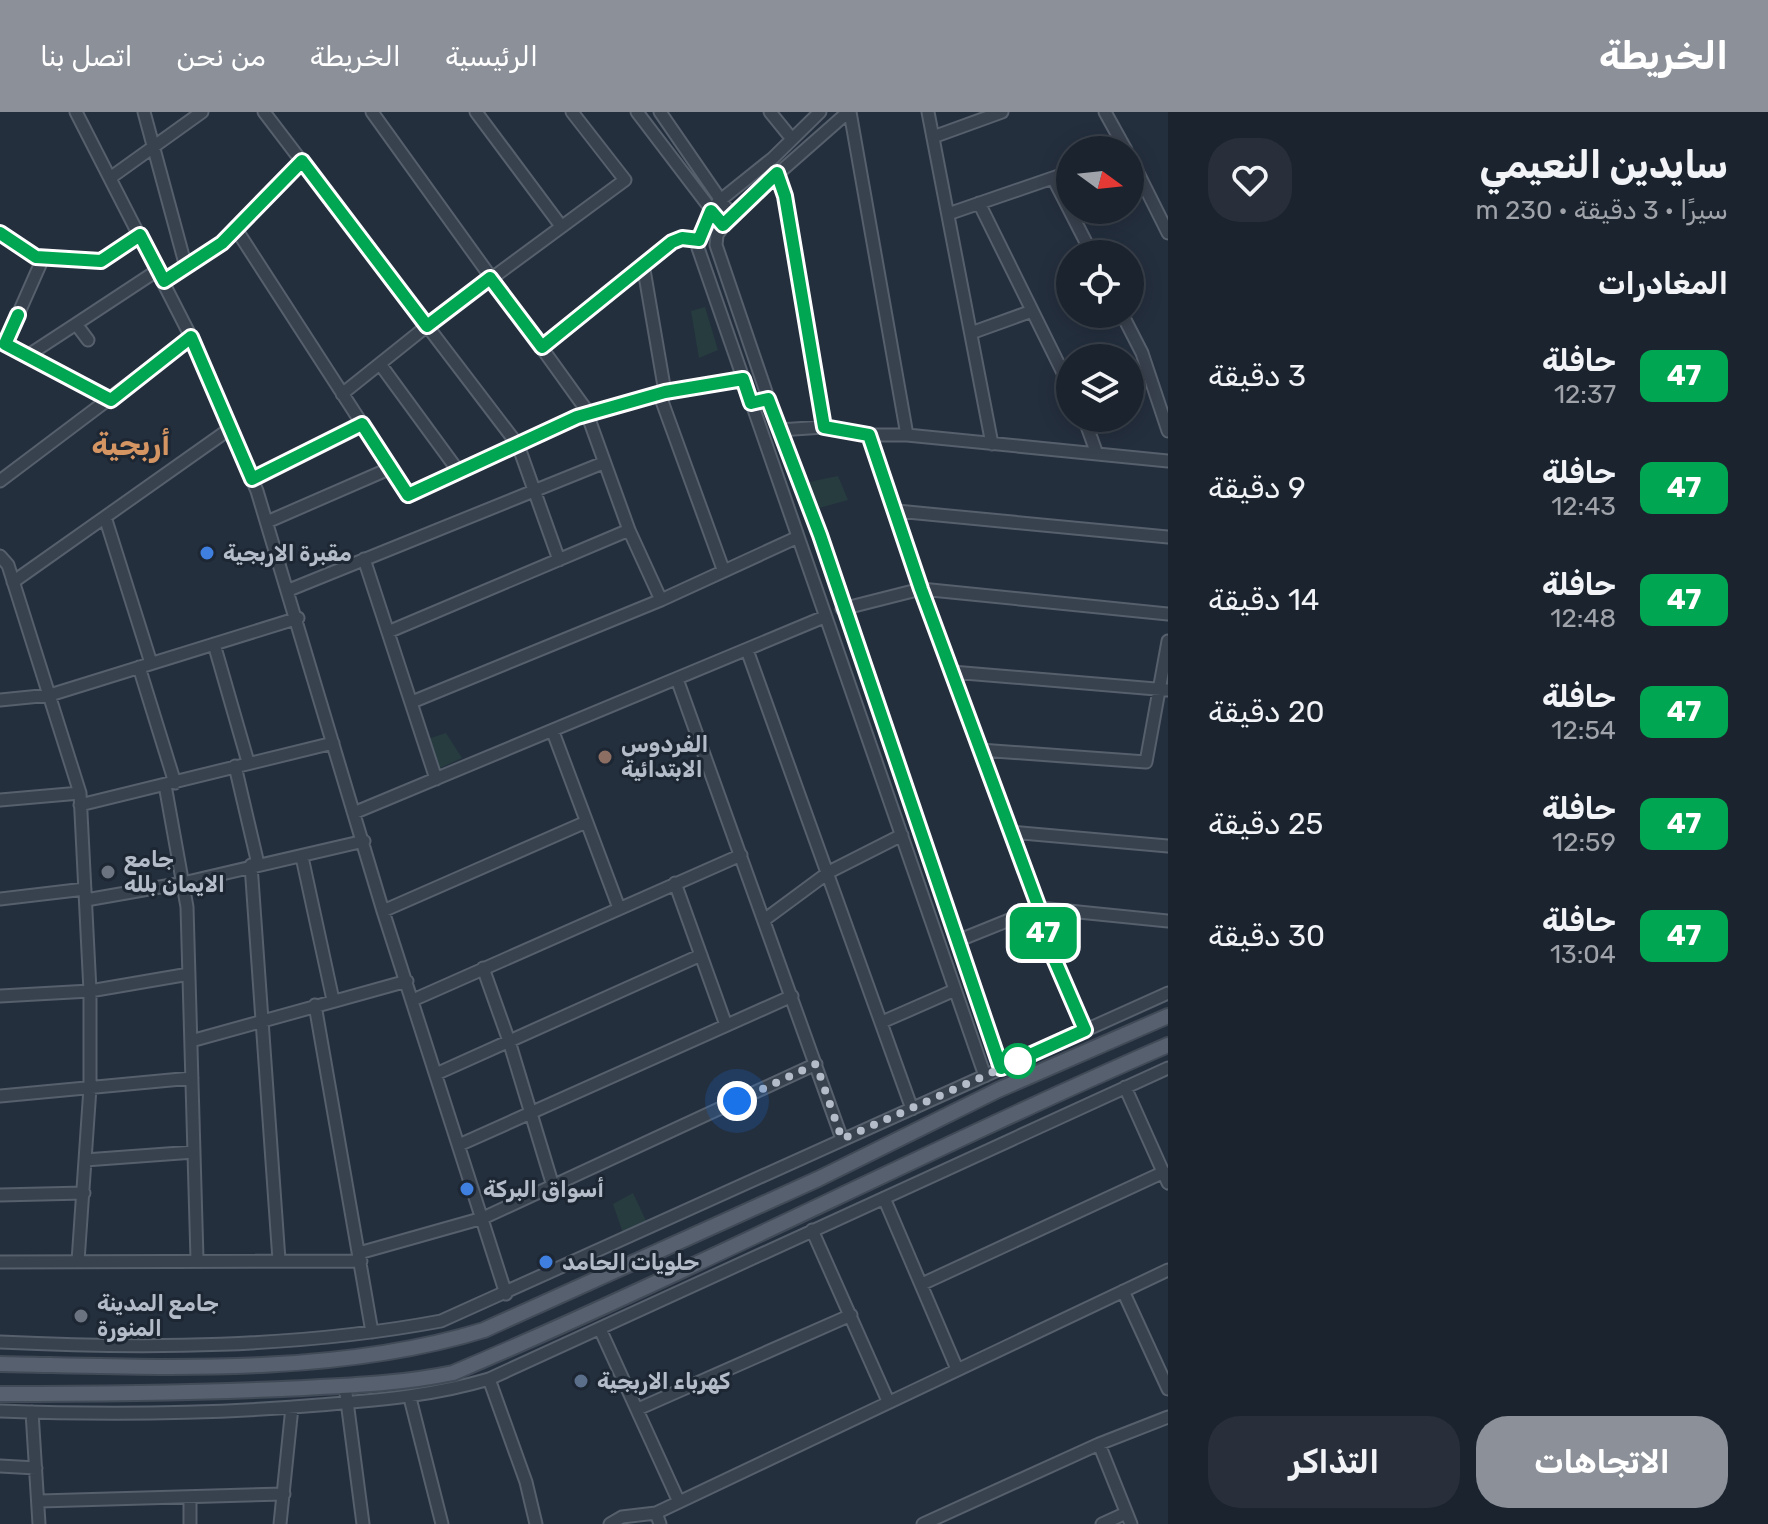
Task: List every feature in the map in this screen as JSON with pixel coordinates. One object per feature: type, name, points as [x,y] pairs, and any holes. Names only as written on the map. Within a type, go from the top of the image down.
[{"type":"main road","points":[[0,1364],[176,1367],[336,1358],[430,1347],[484,1330],[818,1179],[998,1090],[1168,1016]]},
{"type":"main road","points":[[0,1394],[177,1393],[345,1386],[417,1380],[453,1373],[830,1203],[1009,1114],[1168,1045]]},
{"type":"street","points":[[76,112],[191,337],[252,479],[298,618],[383,911],[506,1294]]},
{"type":"street","points":[[144,112],[186,267]]},
{"type":"street","points":[[110,178],[202,112]]},
{"type":"street","points":[[264,112],[518,445],[559,560]]},
{"type":"street","points":[[372,112],[587,414],[629,530],[661,600]]},
{"type":"street","points":[[476,112],[561,226]]},
{"type":"street","points":[[342,394],[490,278],[625,180],[572,112]]},
{"type":"street","points":[[637,112],[723,225]]},
{"type":"street","points":[[660,112],[731,215]]},
{"type":"street","points":[[770,112],[792,139]]},
{"type":"street","points":[[820,112],[711,211],[698,248],[985,1076]]},
{"type":"street","points":[[849,112],[731,215],[717,235],[716,245],[779,430],[820,535],[842,609],[1001,1068]]},
{"type":"street","points":[[849,112],[907,435]]},
{"type":"street","points":[[928,112],[992,444]]},
{"type":"street","points":[[933,137],[1002,112]]},
{"type":"street","points":[[1105,112],[1118,136]]},
{"type":"street","points":[[164,281],[222,243],[302,161]]},
{"type":"street","points":[[777,173],[785,196],[824,427]]},
{"type":"street","points":[[948,214],[1056,177]]},
{"type":"street","points":[[1053,178],[1085,240]]},
{"type":"street","points":[[1144,185],[1168,233]]},
{"type":"street","points":[[979,203],[1056,359]]},
{"type":"street","points":[[236,229],[408,495],[587,414],[662,392],[743,379]]},
{"type":"street","points":[[0,233],[36,257],[101,261],[140,235]]},
{"type":"street","points":[[542,347],[672,242],[682,238],[699,240]]},
{"type":"street","points":[[43,258],[3,343],[111,400]]},
{"type":"street","points":[[643,264],[662,392],[723,569]]},
{"type":"street","points":[[27,356],[158,270]]},
{"type":"street","points":[[971,333],[1032,311]]},
{"type":"street","points":[[76,324],[88,340]]},
{"type":"street","points":[[1129,328],[1142,353],[1168,431]]},
{"type":"street","points":[[0,481],[191,337]]},
{"type":"street","points":[[380,364],[459,472]]},
{"type":"street","points":[[751,403],[768,399]]},
{"type":"street","points":[[252,479],[362,424]]},
{"type":"street","points":[[779,430],[824,427],[869,435],[907,435],[1168,461]]},
{"type":"street","points":[[13,582],[231,428]]},
{"type":"street","points":[[1089,432],[1097,454]]},
{"type":"street","points":[[869,435],[1036,909],[1085,1030]]},
{"type":"street","points":[[289,590],[603,463]]},
{"type":"street","points":[[267,522],[391,468]]},
{"type":"street","points":[[897,511],[1168,537]]},
{"type":"street","points":[[105,517],[145,665],[170,784],[183,883],[189,974],[197,1259]]},
{"type":"street","points":[[388,632],[629,530]]},
{"type":"street","points":[[412,702],[661,600],[798,537]]},
{"type":"street","points":[[364,559],[436,779]]},
{"type":"street","points":[[3,562],[13,582],[50,695],[80,799],[90,991],[90,1088],[78,1261]]},
{"type":"street","points":[[842,609],[921,589],[1168,614]]},
{"type":"street","points":[[356,812],[824,617]]},
{"type":"street","points":[[0,700],[50,695],[298,618]]},
{"type":"street","points":[[980,750],[1146,762],[1164,689],[1168,641]]},
{"type":"street","points":[[214,644],[248,762]]},
{"type":"street","points":[[747,650],[912,1109]]},
{"type":"street","points":[[952,672],[1164,689]]},
{"type":"street","points":[[677,679],[842,1139]]},
{"type":"street","points":[[553,732],[619,908]]},
{"type":"street","points":[[0,800],[80,799],[170,784],[333,743]]},
{"type":"street","points":[[235,766],[255,864],[262,1020],[279,1260]]},
{"type":"street","points":[[886,789],[902,781]]},
{"type":"street","points":[[383,911],[586,822]]},
{"type":"street","points":[[1011,832],[1168,846]]},
{"type":"street","points":[[764,920],[829,872],[902,835]]},
{"type":"street","points":[[0,899],[85,895],[183,883],[364,841]]},
{"type":"street","points":[[413,1000],[741,855]]},
{"type":"street","points":[[302,857],[333,1000]]},
{"type":"street","points":[[675,883],[726,1025]]},
{"type":"street","points":[[957,941],[1036,909],[1168,921]]},
{"type":"street","points":[[436,1074],[701,955]]},
{"type":"street","points":[[483,968],[509,1041],[553,1186]]},
{"type":"street","points":[[0,996],[90,991],[189,974]]},
{"type":"street","points":[[191,1041],[407,981]]},
{"type":"street","points":[[882,1022],[955,990]]},
{"type":"street","points":[[0,1342],[107,1347],[372,1332],[441,1321],[1168,993]]},
{"type":"street","points":[[459,1145],[792,996]]},
{"type":"street","points":[[315,1005],[372,1332]]},
{"type":"street","points":[[0,1262],[360,1257],[483,1218],[816,1064]]},
{"type":"street","points":[[0,1411],[129,1414],[292,1407],[410,1398],[489,1379],[1168,1068]]},
{"type":"street","points":[[0,1096],[192,1078]]},
{"type":"street","points":[[922,1284],[1166,1177],[1125,1087]]},
{"type":"street","points":[[85,1160],[194,1152]]},
{"type":"street","points":[[0,1195],[84,1193]]},
{"type":"street","points":[[884,1198],[957,1369]]},
{"type":"street","points":[[812,1230],[888,1401]]},
{"type":"street","points":[[610,1524],[622,1517],[658,1518],[679,1502],[1168,1270]]},
{"type":"street","points":[[665,1277],[673,1294]]},
{"type":"street","points":[[1123,1291],[1168,1389]]},
{"type":"street","points":[[638,1409],[851,1315]]},
{"type":"street","points":[[600,1329],[679,1502]]},
{"type":"street","points":[[489,1379],[526,1482],[536,1524]]},
{"type":"street","points":[[345,1386],[363,1524]]},
{"type":"street","points":[[410,1398],[442,1524]]},
{"type":"street","points":[[280,1524],[292,1407]]},
{"type":"street","points":[[32,1412],[40,1501],[39,1524]]},
{"type":"street","points":[[923,1524],[1099,1444],[1168,1417]]},
{"type":"street","points":[[1099,1444],[1128,1518],[1102,1524]]},
{"type":"street","points":[[0,1466],[36,1468]]},
{"type":"street","points":[[40,1501],[284,1494]]},
{"type":"street","points":[[190,1497],[190,1524]]},
{"type":"green space","points":[[705,307],[718,350],[699,358],[691,311]]},
{"type":"green space","points":[[838,476],[848,500],[819,508],[809,482]]},
{"type":"green space","points":[[446,733],[462,758],[438,769],[428,739]]},
{"type":"green space","points":[[633,1193],[647,1223],[624,1236],[613,1204]]},
{"type":"bus line","name":"47","points":[[0,233],[36,257],[101,261],[140,235],[164,281],[222,243],[302,161],[427,326],[490,278],[542,347],[672,242],[682,238],[699,240],[711,211],[723,225],[777,173],[785,196],[824,427],[869,435],[921,589],[1039,908],[1033,910],[1085,1030],[1001,1068],[842,609],[820,535],[768,399],[751,403],[743,379],[665,392],[577,417],[408,495],[362,424],[252,479],[191,337],[111,400],[5,344],[18,315]]},
{"type":"place","name":"مقبرة الاربجية","points":[[207,553]]},
{"type":"place","name":"الفردوس الابتدائية","points":[[605,757]]},
{"type":"place","name":"جامع الايمان بلله","points":[[108,872]]},
{"type":"place","name":"أسواق البركة","points":[[467,1189]]},
{"type":"place","name":"حلويات الحامد","points":[[546,1262]]},
{"type":"place","name":"جامع المدينة المنورة","points":[[81,1316]]},
{"type":"place","name":"كهرباء الاربجية","points":[[581,1381]]},
{"type":"district","name":"أربجية","points":[[131,445]]},
{"type":"route","points":[[737,1101],[816,1064],[842,1139],[1018,1061]]}]
